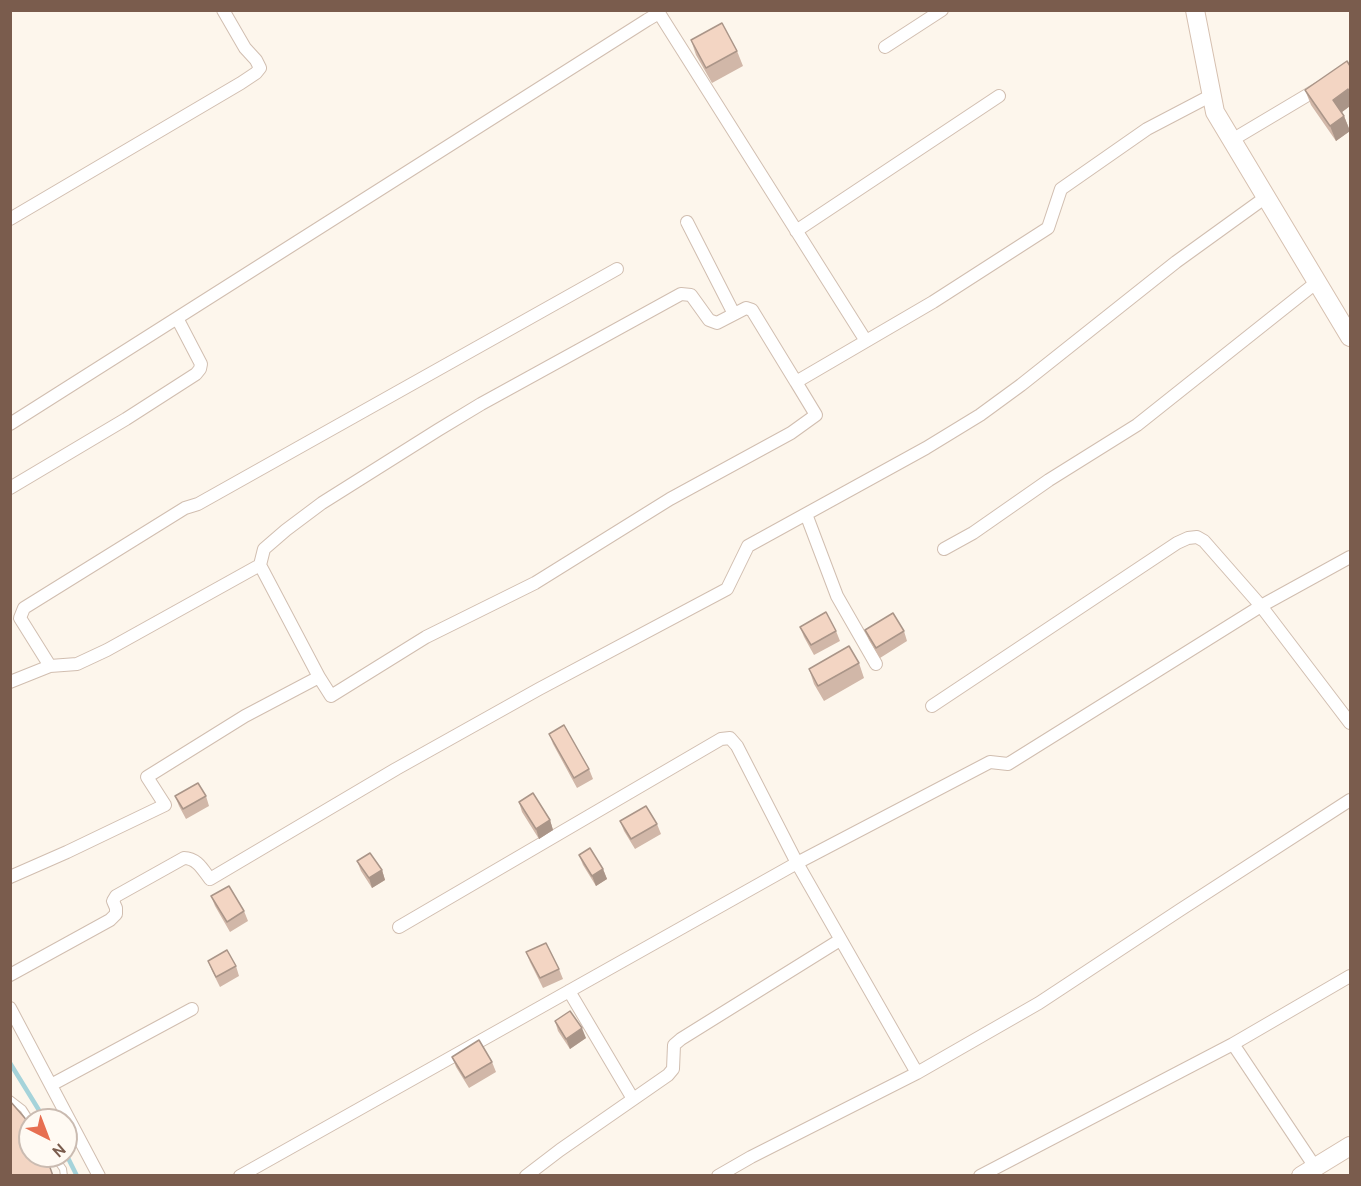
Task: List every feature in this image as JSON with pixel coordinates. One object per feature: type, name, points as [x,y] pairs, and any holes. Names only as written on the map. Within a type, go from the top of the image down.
[{"type":"main road","points":[[1195,10],[1215,112],[1350,337]]},
{"type":"main road","points":[[1308,1171],[1350,1146]]},
{"type":"street","points":[[10,219],[256,73],[260,68],[256,60],[245,48],[223,10]]},
{"type":"street","points":[[885,47],[942,10]]},
{"type":"street","points":[[10,424],[644,15],[662,12],[866,341]]},
{"type":"street","points":[[1232,140],[1331,81]]},
{"type":"street","points":[[796,382],[933,302],[1048,228],[1061,189],[1147,129],[1212,95]]},
{"type":"street","points":[[796,231],[999,96]]},
{"type":"street","points":[[10,975],[110,920],[116,914],[112,901],[116,896],[184,858],[192,858],[197,862],[210,879],[396,769],[539,689],[727,589],[747,546],[926,448],[980,415],[1176,262],[1266,196]]},
{"type":"street","points":[[687,222],[734,314]]},
{"type":"street","points":[[50,666],[20,618],[24,608],[185,508],[198,504],[617,269]]},
{"type":"street","points":[[944,549],[973,533],[1049,480],[1137,425],[1317,282]]},
{"type":"street","points":[[681,294],[691,295],[709,320],[717,323],[746,308],[752,310],[796,382],[816,416],[791,433],[670,500],[535,583],[426,638],[331,696],[260,565],[264,549],[322,503],[482,404],[681,294]]},
{"type":"street","points":[[10,488],[196,374],[201,364],[177,318]]},
{"type":"street","points":[[806,514],[837,596],[876,664]]},
{"type":"street","points":[[932,706],[1188,538],[1197,537],[1204,541],[1261,606],[1350,723]]},
{"type":"street","points":[[240,1176],[797,863],[990,762],[1008,764],[1261,606],[1350,557]]},
{"type":"street","points":[[10,682],[50,666],[77,664],[108,650],[260,565]]},
{"type":"street","points":[[10,877],[165,805],[147,777],[245,716],[319,677]]},
{"type":"street","points":[[399,927],[720,739],[730,738],[737,746],[797,863],[917,1073]]},
{"type":"street","points":[[718,1176],[751,1156],[917,1073],[1039,1003],[1350,800]]},
{"type":"street","points":[[526,1176],[668,1075],[673,1068],[674,1045],[681,1039],[840,939]]},
{"type":"street","points":[[980,1176],[1233,1044],[1350,976]]},
{"type":"street","points":[[570,991],[633,1099]]},
{"type":"street","points":[[10,1008],[99,1176]]},
{"type":"street","points":[[51,1085],[192,1009]]},
{"type":"street","points":[[1233,1044],[1308,1171]]},
{"type":"lane","points":[[10,1098],[22,1108]]},
{"type":"building","points":[[722,23],[737,51],[706,68],[691,40]]},
{"type":"building","points":[[1347,61],[1350,66],[1350,93],[1348,89],[1333,100],[1344,116],[1330,126],[1305,90]]},
{"type":"building","points":[[826,612],[836,631],[811,645],[800,627]]},
{"type":"building","points":[[893,613],[904,631],[876,648],[865,630]]},
{"type":"building","points":[[849,646],[859,663],[818,686],[809,669]]},
{"type":"building","points":[[564,725],[589,769],[574,778],[549,734]]},
{"type":"building","points":[[198,783],[206,796],[183,809],[175,796]]},
{"type":"building","points":[[533,793],[550,820],[536,829],[519,802]]},
{"type":"building","points":[[646,806],[657,824],[631,839],[620,821]]},
{"type":"building","points":[[590,848],[603,869],[592,876],[579,855]]},
{"type":"building","points":[[370,853],[382,870],[369,878],[357,861]]},
{"type":"building","points":[[229,886],[244,911],[227,922],[211,896]]},
{"type":"building","points":[[546,943],[559,969],[540,978],[526,952]]},
{"type":"building","points":[[227,950],[236,966],[216,977],[208,961]]},
{"type":"building","points":[[570,1011],[582,1028],[566,1039],[555,1021]]},
{"type":"building","points":[[479,1040],[492,1062],[465,1078],[452,1057]]},
{"type":"building","points":[[10,1101],[18,1110],[18,1168],[50,1168],[53,1176],[10,1176]]},
{"type":"waterway","points":[[10,1063],[38,1108]]},
{"type":"waterway","points":[[73,1168],[77,1176]]}]
